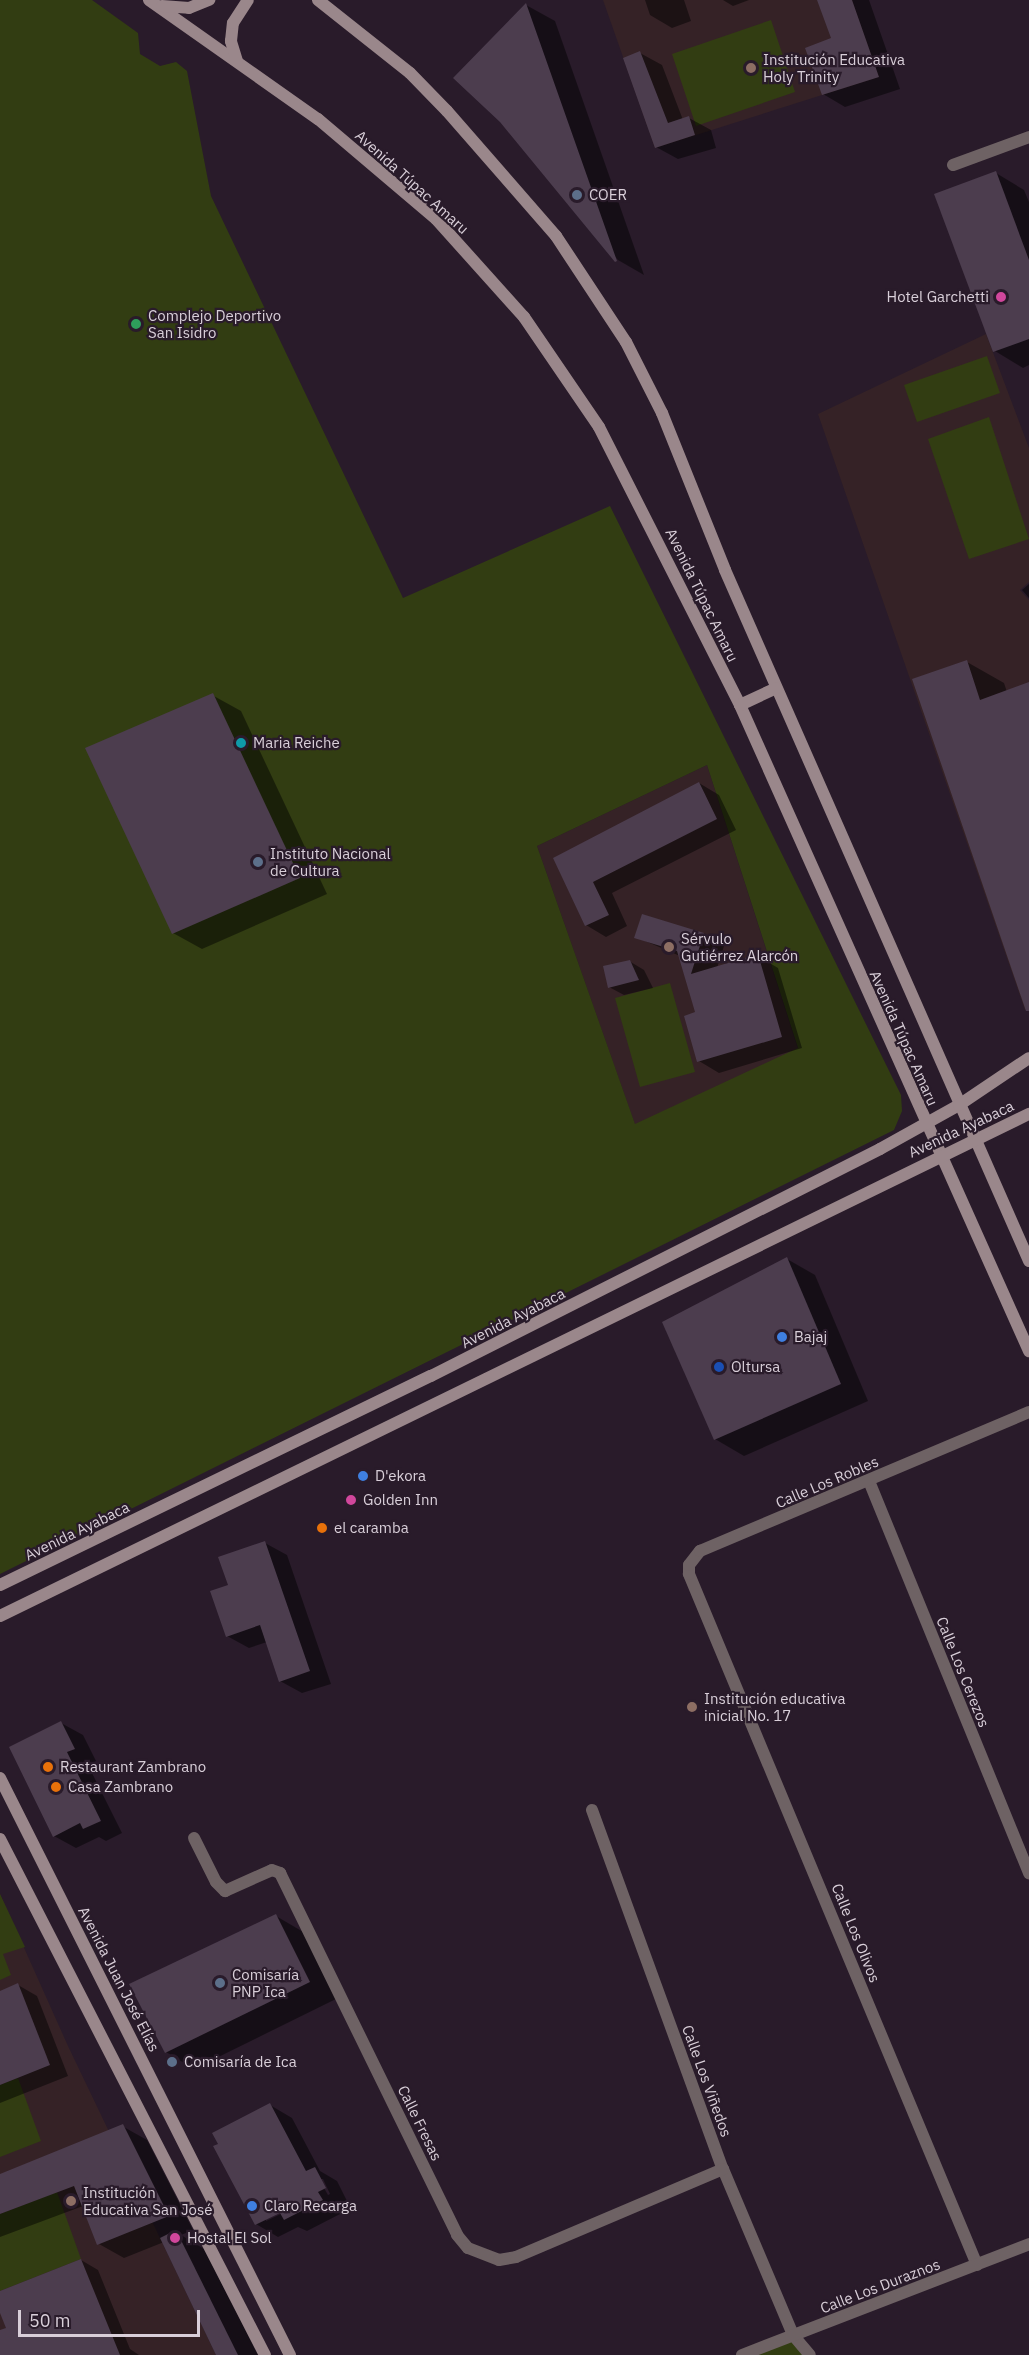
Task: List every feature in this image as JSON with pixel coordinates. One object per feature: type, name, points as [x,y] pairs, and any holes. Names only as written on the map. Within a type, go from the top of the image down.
[{"type":"street","points":[[152,2],[189,8],[209,0]]},
{"type":"street","points":[[237,61],[231,41],[233,23],[248,0]]},
{"type":"street","name":"Avenida Túpac Amaru","points":[[318,0],[410,73],[447,111],[556,236],[595,291],[662,413],[776,688],[1029,1261]]},
{"type":"street","name":"Avenida Túpac Amaru","points":[[152,2],[318,119],[436,219],[524,317],[599,427],[740,705],[1029,1351]]},
{"type":"street","points":[[953,165],[1029,137]]},
{"type":"street","points":[[740,705],[776,688]]},
{"type":"street","name":"Avenida Ayabaca","points":[[0,1585],[431,1376],[926,1124],[959,1105],[1029,1058]]},
{"type":"street","name":"Avenida Ayabaca","points":[[0,1616],[974,1137],[1029,1114]]},
{"type":"street","name":"Calle Los Robles","points":[[707,1613],[689,1574],[693,1557],[700,1551],[1029,1412]]},
{"type":"street","name":"Calle Los Cerezos","points":[[870,1481],[1029,1874]]},
{"type":"street","name":"Calle Los Olivos","points":[[707,1613],[977,2265]]},
{"type":"street","name":"Avenida Juan José Elías","points":[[0,1778],[290,2355]]},
{"type":"street","name":"Calle Los Viñedos","points":[[592,1810],[723,2169],[793,2335],[810,2355]]},
{"type":"street","name":"Calle Fresas","points":[[194,1838],[216,1882],[225,1891],[272,1870],[280,1873],[457,2235],[468,2248],[499,2260],[516,2257],[723,2169]]},
{"type":"street","points":[[0,1839],[265,2355]]},
{"type":"street","name":"Calle Los Duraznos","points":[[742,2355],[1029,2244]]},
{"type":"shaded area","name":"Institución Educativa Holy Trinity","points":[[603,0],[852,0],[879,77],[655,148]]},
{"type":"shaded area","points":[[986,334],[1029,448],[1029,582],[1020,590],[1029,600],[1029,1006],[1025,1010],[818,414]]},
{"type":"shaded area","name":"Sérvulo Gutiérrez Alarcón","points":[[707,765],[798,1049],[635,1125],[537,846]]},
{"type":"shaded area","name":"Institución Educativa San José","points":[[0,1894],[68,2046],[216,2355],[0,2355]]},
{"type":"green space","points":[[0,0],[92,0],[138,33],[140,54],[160,66],[176,62],[187,71],[211,196],[403,598],[610,506],[901,1095],[902,1111],[894,1130],[0,1574]],"holes":[[[707,765],[798,1048],[635,1124],[537,846]]]},
{"type":"green space","points":[[771,20],[795,92],[696,126],[672,54]]},
{"type":"green space","points":[[987,356],[1000,393],[917,422],[904,385]]},
{"type":"green space","points":[[989,417],[1029,539],[969,559],[928,439]]},
{"type":"green space","points":[[670,983],[695,1072],[640,1087],[615,998]]},
{"type":"green space","points":[[0,1894],[25,1947],[3,1954],[11,1975],[0,1980]]},
{"type":"green space","points":[[18,2078],[41,2141],[0,2157],[0,2085]]},
{"type":"green space","points":[[57,2192],[81,2259],[0,2291],[0,2214]]},
{"type":"green space","points":[[790,2337],[803,2355],[750,2355]]},
{"type":"building","points":[[817,0],[852,0],[879,77],[822,95],[805,48],[831,38]]},
{"type":"building","name":"COER","points":[[526,3],[617,261],[615,262],[500,122],[453,78]]},
{"type":"building","points":[[640,51],[668,123],[689,116],[695,135],[655,148],[623,58]]},
{"type":"building","name":"Hotel Garchetti","points":[[996,171],[1029,260],[1029,339],[993,352],[934,194]]},
{"type":"building","points":[[967,660],[980,700],[1029,682],[1029,1011],[1026,1011],[912,679]]},
{"type":"building","points":[[213,693],[300,878],[172,934],[85,748]]},
{"type":"building","points":[[699,782],[717,819],[593,882],[609,915],[585,926],[553,858]]},
{"type":"building","points":[[642,914],[704,933],[691,974],[758,954],[782,1037],[697,1062],[684,1016],[695,1012],[677,951],[634,938]]},
{"type":"building","points":[[630,960],[639,980],[608,988],[603,966]]},
{"type":"building","points":[[787,1257],[841,1384],[714,1440],[662,1322]]},
{"type":"building","points":[[265,1541],[310,1671],[279,1682],[260,1625],[226,1637],[210,1591],[228,1585],[218,1557]]},
{"type":"building","name":"Casa Zambrano","points":[[61,1721],[75,1749],[67,1752],[101,1821],[83,1829],[80,1823],[53,1837],[9,1747]]},
{"type":"building","name":"Comisaría PNP Ica","points":[[276,1914],[310,1982],[165,2053],[129,1984]]},
{"type":"building","points":[[18,1983],[50,2065],[0,2085],[0,1991]]},
{"type":"building","points":[[270,2103],[306,2171],[315,2167],[326,2188],[318,2192],[323,2200],[284,2220],[280,2213],[255,2225],[213,2146],[218,2144],[212,2133]]},
{"type":"building","points":[[123,2124],[169,2216],[97,2245],[74,2186],[0,2214],[0,2174]]},
{"type":"building","points":[[176,2230],[238,2355],[216,2355],[160,2238]]},
{"type":"building","points":[[81,2259],[120,2355],[0,2355],[0,2330],[6,2328],[0,2313],[0,2291]]},
{"type":"place","name":"Institución Educativa Holy Trinity","points":[[751,68]]},
{"type":"place","name":"COER","points":[[577,195]]},
{"type":"place","name":"Hotel Garchetti","points":[[1001,297]]},
{"type":"place","name":"Complejo Deportivo San Isidro","points":[[136,324]]},
{"type":"place","name":"Maria Reiche","points":[[241,743]]},
{"type":"place","name":"Instituto Nacional de Cultura","points":[[258,862]]},
{"type":"place","name":"Sérvulo Gutiérrez Alarcón","points":[[669,947]]},
{"type":"place","name":"Bajaj","points":[[782,1337]]},
{"type":"place","name":"Oltursa","points":[[719,1367]]},
{"type":"place","name":"D'ekora","points":[[363,1476]]},
{"type":"place","name":"Golden Inn","points":[[351,1500]]},
{"type":"place","name":"el caramba","points":[[322,1528]]},
{"type":"place","name":"Institución educativa inicial No. 17","points":[[692,1707]]},
{"type":"place","name":"Restaurant Zambrano","points":[[48,1767]]},
{"type":"place","name":"Casa Zambrano","points":[[56,1787]]},
{"type":"place","name":"Comisaría PNP Ica","points":[[220,1983]]},
{"type":"place","name":"Comisaría de Ica","points":[[172,2062]]},
{"type":"place","name":"Institución Educativa San José","points":[[71,2201]]},
{"type":"place","name":"Claro Recarga","points":[[252,2206]]},
{"type":"place","name":"Hostal El Sol","points":[[175,2238]]}]
